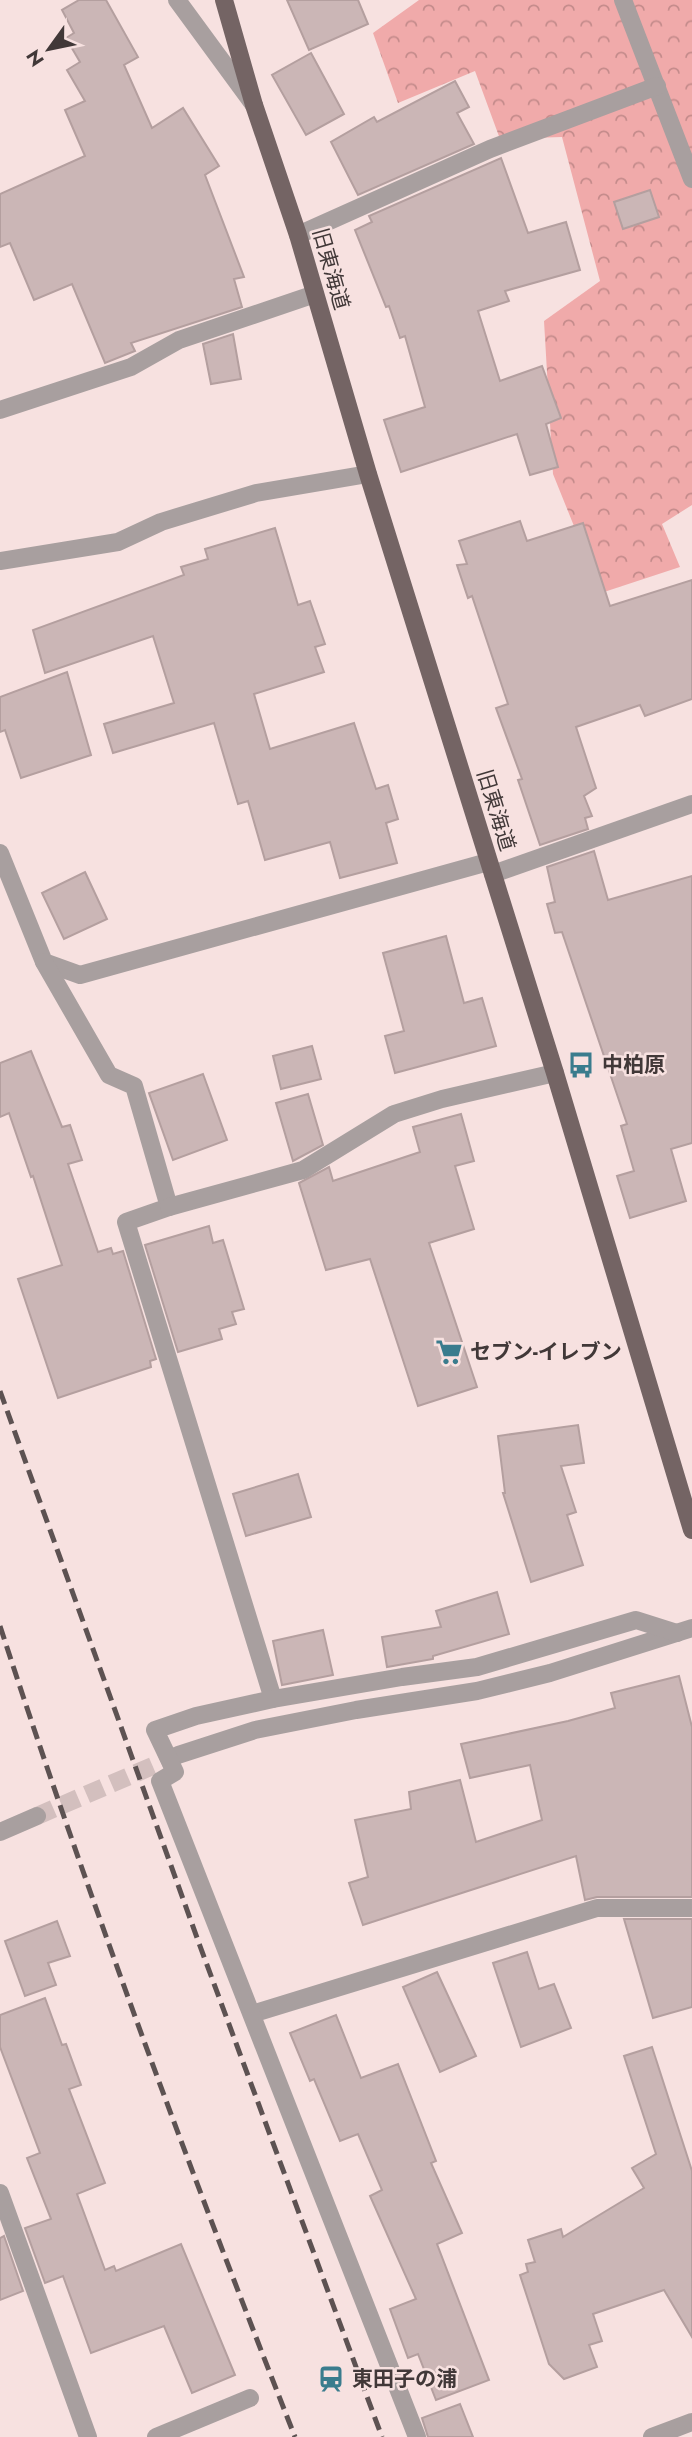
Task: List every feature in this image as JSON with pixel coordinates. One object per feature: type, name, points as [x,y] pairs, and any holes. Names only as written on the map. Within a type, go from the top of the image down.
[{"type":"main road","name":"旧東海道","points":[[224,0],[254,105],[298,235],[368,474],[555,1073],[692,1530]]},
{"type":"street","points":[[177,0],[254,105]]},
{"type":"street","points":[[623,0],[692,179]]},
{"type":"street","points":[[298,235],[490,149],[657,86]]},
{"type":"street","points":[[0,411],[131,367],[179,340],[314,295]]},
{"type":"street","points":[[0,561],[118,542],[161,522],[256,493],[368,474]]},
{"type":"street","points":[[44,962],[80,975],[491,868],[692,804]]},
{"type":"street","points":[[0,853],[44,962],[109,1075],[134,1086],[169,1207]]},
{"type":"street","points":[[273,1699],[126,1222],[169,1207],[303,1170],[394,1114],[442,1099],[555,1073]]},
{"type":"street","points":[[417,2437],[160,1781],[175,1772],[155,1731],[196,1716],[273,1699],[477,1667],[636,1620],[684,1630]]},
{"type":"street","points":[[178,1755],[255,1730],[356,1710],[477,1691],[550,1673],[684,1630]]},
{"type":"street","points":[[0,1832],[37,1816]]},
{"type":"street","points":[[252,2014],[597,1908],[692,1908]]},
{"type":"street","points":[[0,2193],[88,2437]]},
{"type":"street","points":[[156,2437],[250,2398]]},
{"type":"street","points":[[652,2437],[692,2422]]},
{"type":"green space","points":[[419,0],[692,0],[692,505],[662,524],[680,567],[601,593],[553,474],[544,321],[600,281],[562,137],[500,139],[475,71],[398,103],[373,33]]},
{"type":"building","points":[[79,0],[106,0],[138,57],[124,65],[152,128],[183,108],[219,166],[205,175],[244,277],[234,279],[242,307],[131,343],[135,351],[105,363],[72,284],[34,300],[10,243],[0,247],[0,194],[85,156],[65,110],[85,101],[67,70],[80,62],[66,38],[74,33],[62,10]]},
{"type":"building","points":[[287,0],[358,0],[368,24],[309,50]]},
{"type":"building","points":[[311,53],[344,114],[306,135],[272,75]]},
{"type":"building","points":[[455,81],[469,107],[457,113],[474,144],[358,195],[331,142],[374,117],[377,122]]},
{"type":"building","points":[[501,158],[528,233],[566,222],[580,270],[505,291],[509,301],[478,311],[500,381],[542,366],[561,418],[546,424],[558,467],[530,475],[517,434],[401,472],[384,420],[425,407],[405,336],[400,338],[389,306],[386,307],[355,230],[372,222],[369,216]]},
{"type":"building","points":[[650,190],[659,217],[623,229],[614,202]]},
{"type":"building","points":[[233,334],[241,379],[211,384],[203,344]]},
{"type":"building","points":[[520,521],[527,541],[583,523],[610,606],[692,580],[692,699],[645,716],[640,705],[576,727],[596,788],[584,796],[592,816],[585,818],[588,829],[540,845],[518,780],[522,779],[496,708],[508,704],[472,596],[468,598],[457,565],[467,564],[459,541]]},
{"type":"building","points":[[275,528],[298,605],[310,601],[325,644],[315,647],[324,672],[254,694],[270,749],[354,723],[376,789],[388,785],[398,819],[386,823],[397,863],[340,878],[330,842],[265,860],[248,801],[238,804],[214,723],[113,753],[104,724],[174,703],[153,636],[45,673],[33,630],[184,575],[181,567],[208,559],[205,549]]},
{"type":"building","points":[[67,672],[91,755],[21,778],[5,730],[0,732],[0,697]]},
{"type":"building","points":[[594,851],[608,900],[692,876],[692,1143],[671,1149],[686,1201],[630,1218],[617,1176],[634,1171],[621,1126],[627,1124],[562,932],[555,933],[547,904],[555,902],[547,867]]},
{"type":"building","points":[[85,872],[107,919],[64,939],[42,893]]},
{"type":"building","points":[[446,936],[464,1003],[482,998],[496,1046],[395,1073],[385,1036],[404,1031],[383,953]]},
{"type":"building","points":[[312,1046],[321,1079],[281,1089],[273,1056]]},
{"type":"building","points":[[31,1051],[62,1127],[70,1125],[82,1160],[68,1164],[98,1252],[111,1248],[113,1254],[123,1251],[156,1359],[150,1361],[151,1367],[58,1398],[18,1279],[62,1265],[9,1113],[0,1117],[0,1063]]},
{"type":"building","points":[[203,1074],[227,1140],[173,1160],[149,1093]]},
{"type":"building","points":[[308,1094],[323,1145],[293,1161],[276,1103]]},
{"type":"building","points":[[461,1114],[474,1161],[455,1166],[474,1229],[429,1243],[477,1387],[418,1406],[370,1259],[326,1270],[299,1183],[329,1167],[333,1181],[420,1152],[413,1127]]},
{"type":"building","points":[[209,1226],[213,1243],[223,1240],[244,1309],[232,1312],[236,1324],[219,1329],[222,1339],[178,1352],[145,1245]]},
{"type":"building","points":[[578,1425],[584,1463],[561,1466],[576,1512],[567,1515],[583,1565],[531,1582],[503,1493],[498,1436]]},
{"type":"building","points":[[298,1474],[311,1517],[246,1536],[233,1494]]},
{"type":"building","points":[[497,1592],[509,1634],[433,1656],[433,1659],[387,1667],[382,1637],[441,1627],[436,1611]]},
{"type":"building","points":[[323,1630],[333,1675],[282,1685],[273,1641]]},
{"type":"building","points":[[679,1676],[692,1727],[692,1897],[597,1897],[585,1900],[576,1856],[363,1925],[349,1883],[368,1877],[355,1820],[411,1809],[409,1792],[460,1780],[476,1842],[542,1820],[530,1765],[470,1778],[461,1744],[615,1708],[611,1693]]},
{"type":"building","points":[[624,1919],[692,1919],[692,2007],[653,2018]]},
{"type":"building","points":[[57,1921],[70,1956],[48,1963],[56,1985],[25,1996],[5,1941]]},
{"type":"building","points":[[527,1952],[539,1989],[554,1984],[571,2028],[521,2047],[493,1963]]},
{"type":"building","points":[[437,1972],[476,2056],[440,2072],[403,1987]]},
{"type":"building","points":[[45,1998],[62,2045],[66,2044],[81,2085],[69,2089],[105,2183],[77,2194],[105,2270],[114,2266],[116,2271],[181,2244],[235,2375],[192,2393],[164,2326],[91,2353],[63,2276],[45,2283],[25,2228],[51,2219],[27,2158],[40,2153],[0,2047],[0,2015]]},
{"type":"building","points":[[336,2015],[361,2078],[398,2064],[436,2161],[431,2163],[462,2233],[437,2244],[489,2380],[436,2400],[418,2354],[408,2358],[390,2309],[416,2299],[370,2196],[382,2190],[358,2134],[340,2141],[314,2079],[310,2081],[290,2033]]},
{"type":"building","points":[[652,2047],[692,2171],[692,2337],[664,2290],[593,2314],[602,2341],[589,2345],[597,2367],[564,2379],[549,2364],[520,2275],[528,2272],[526,2264],[535,2262],[528,2240],[561,2229],[563,2237],[644,2188],[632,2168],[656,2154],[624,2056]]},
{"type":"building","points":[[4,2236],[23,2291],[0,2300],[0,2238]]},
{"type":"building","points":[[460,2404],[473,2437],[428,2437],[422,2418]]},
{"type":"tunnel","points":[[37,1816],[178,1755]]},
{"type":"railway","points":[[0,1391],[200,1946],[382,2437]]},
{"type":"railway","points":[[0,1626],[69,1831],[142,2034],[295,2437]]},
{"type":"place","name":"中柏原","points":[[581,1065]]},
{"type":"place","name":"セブン-イレブン","points":[[449,1352]]},
{"type":"place","name":"東田子の浦","points":[[331,2379]]}]
